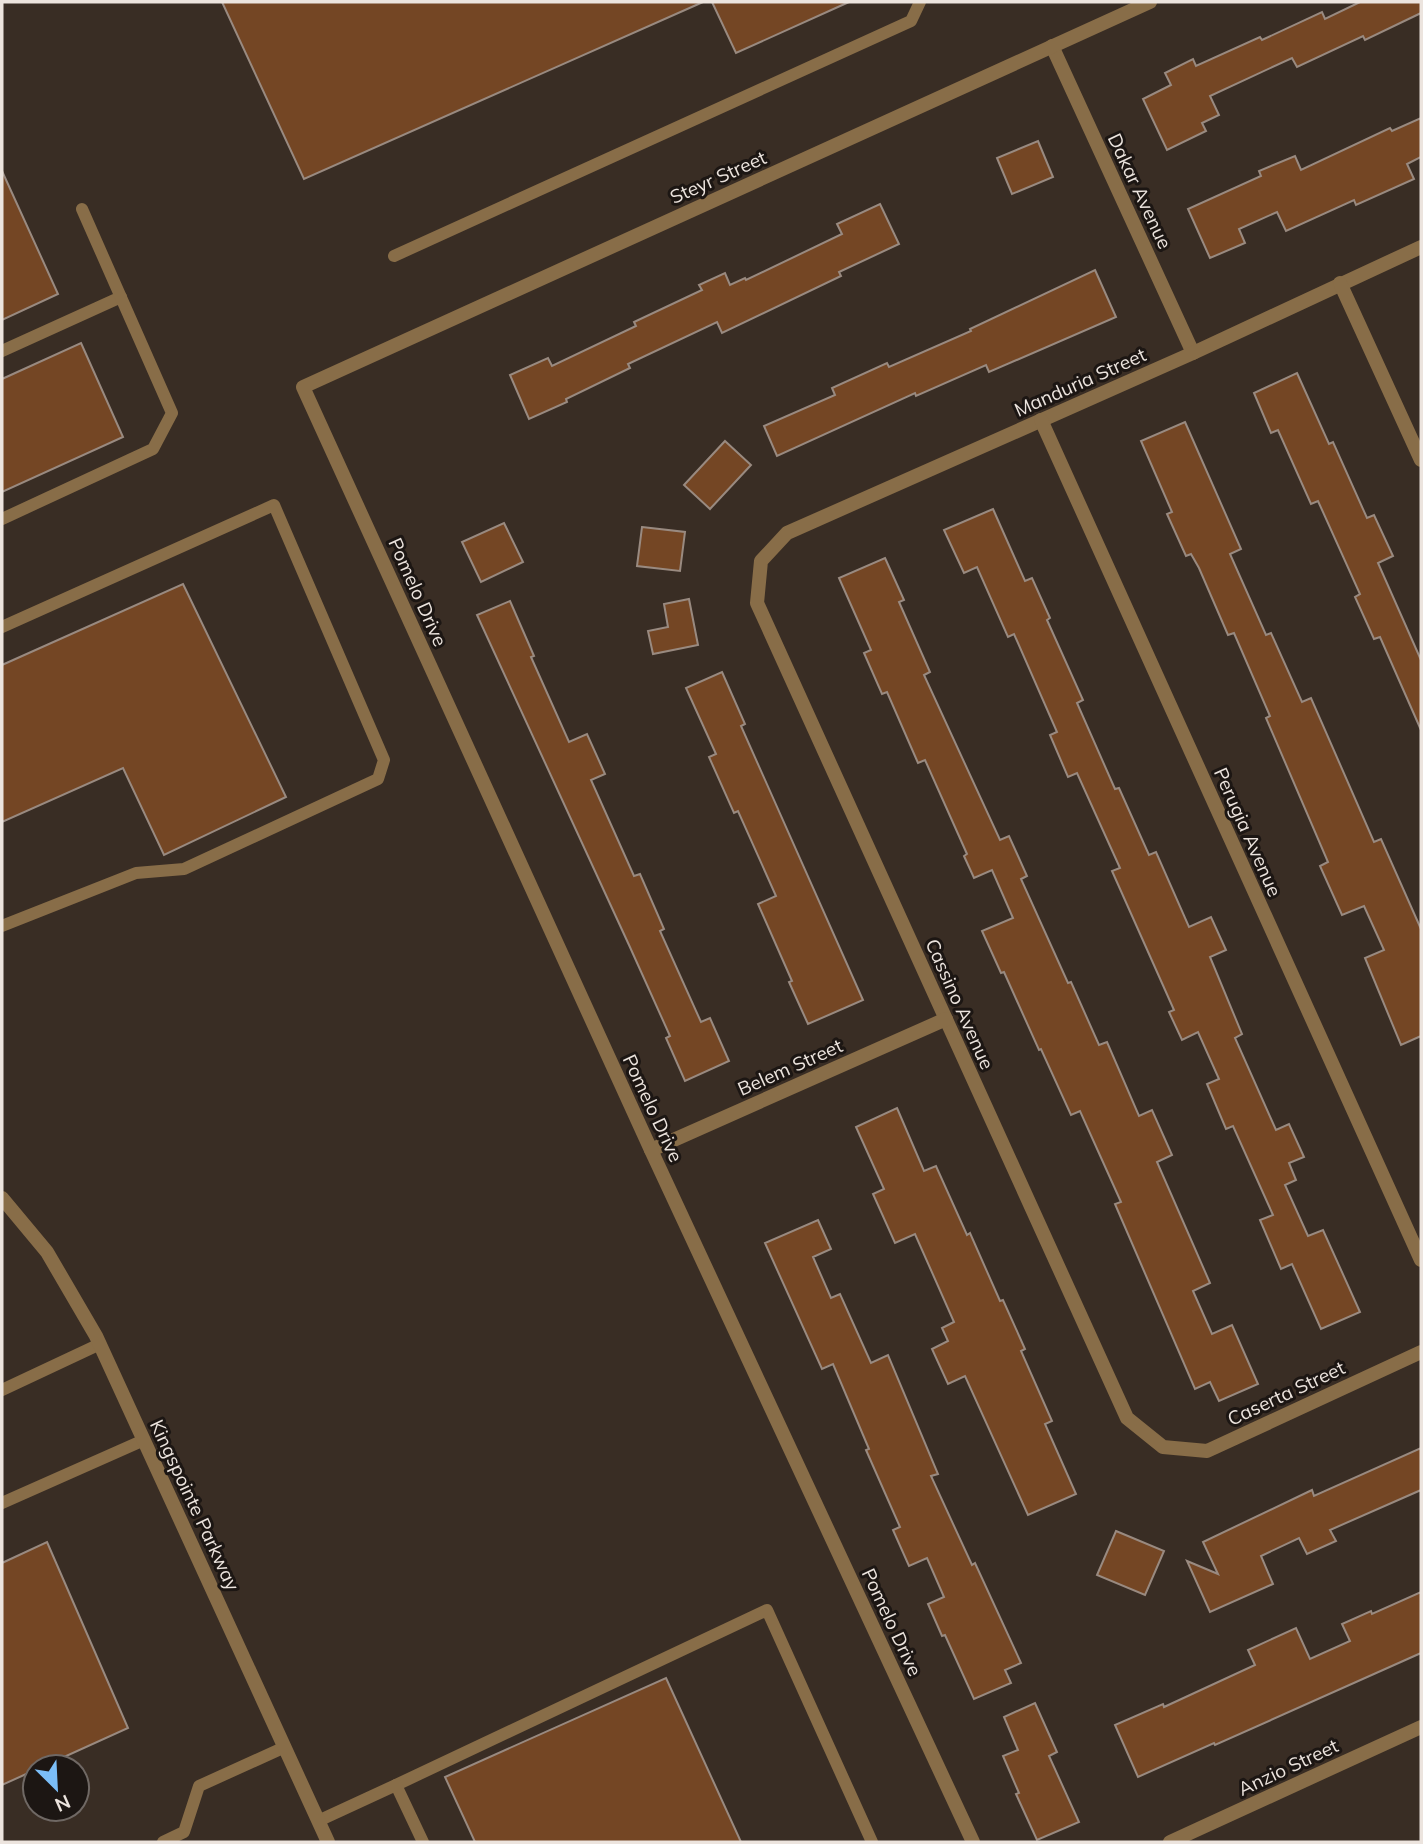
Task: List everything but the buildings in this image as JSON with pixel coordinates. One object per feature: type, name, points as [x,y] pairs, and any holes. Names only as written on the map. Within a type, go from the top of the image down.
[{"type":"street","name":"Steyr Street","points":[[303,387],[1150,2]]},
{"type":"street","name":"Dakar Avenue","points":[[1052,46],[1193,353]]},
{"type":"street","name":"Manduria Street","points":[[761,561],[787,533],[1193,353],[1421,247]]},
{"type":"street","points":[[1340,284],[1421,460]]},
{"type":"street","name":"Pomelo Drive","points":[[303,387],[651,1150],[973,1842]]},
{"type":"street","name":"Perugia Avenue","points":[[1041,420],[1421,1260]]},
{"type":"street","name":"Cassino Avenue","points":[[761,561],[757,603],[1127,1418],[1163,1447]]},
{"type":"street","name":"Belem Street","points":[[651,1150],[946,1019]]},
{"type":"street","name":"Kingspointe Parkway","points":[[2,1198],[47,1252],[100,1344],[328,1842]]},
{"type":"street","name":"Caserta Street","points":[[1163,1447],[1207,1451],[1421,1352]]},
{"type":"street","name":"Anzio Street","points":[[1170,1842],[1421,1727]]},
{"type":"lane","points":[[394,256],[911,21],[920,2]]},
{"type":"lane","points":[[2,519],[153,449],[172,413],[82,209]]},
{"type":"lane","points":[[2,351],[121,297]]},
{"type":"lane","points":[[2,627],[274,505],[384,760],[379,779],[184,869],[136,873],[2,926]]},
{"type":"lane","points":[[2,1390],[100,1344]]},
{"type":"lane","points":[[2,1503],[144,1440]]},
{"type":"lane","points":[[318,1821],[767,1610],[872,1842]]},
{"type":"lane","points":[[163,1842],[184,1832],[198,1786],[285,1747]]},
{"type":"lane","points":[[396,1785],[423,1842]]}]
